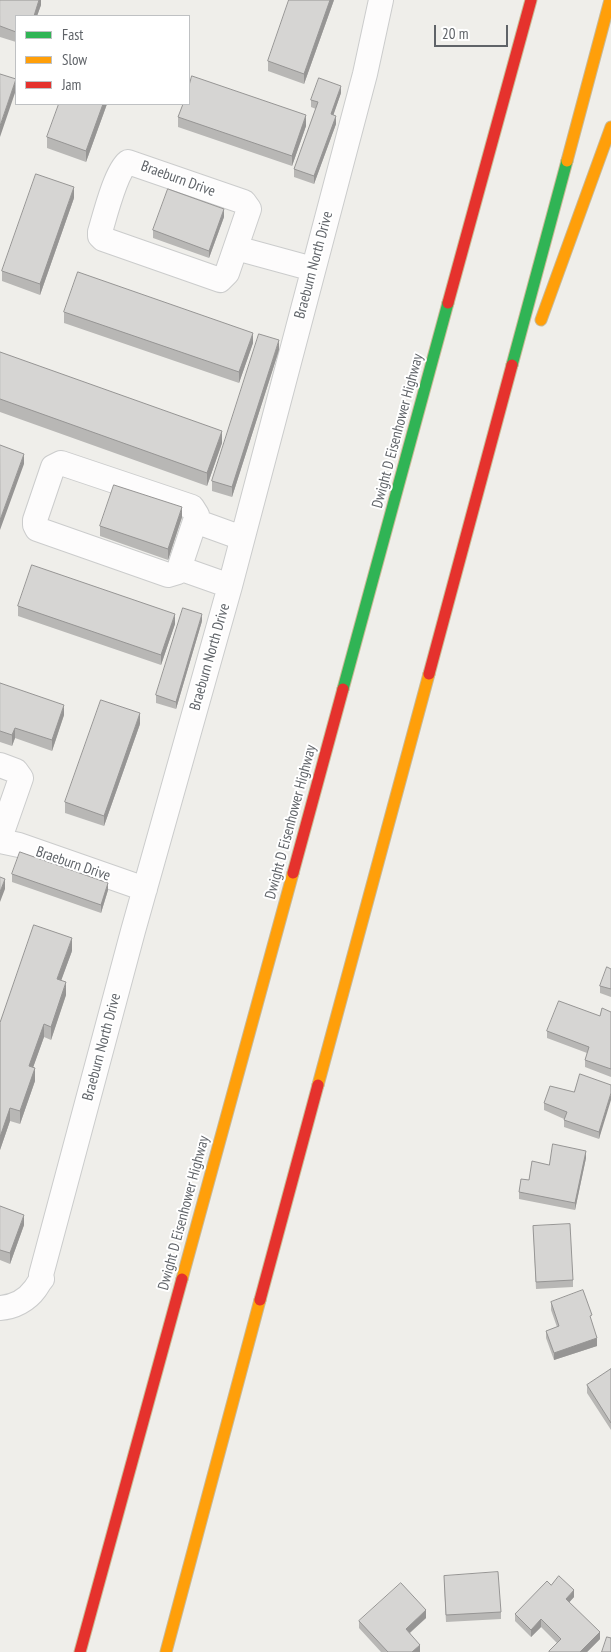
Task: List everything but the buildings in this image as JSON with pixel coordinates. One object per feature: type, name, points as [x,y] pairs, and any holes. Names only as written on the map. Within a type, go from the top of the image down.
[{"type":"highway","name":"Dwight D Eisenhower Highway","points":[[80,1652],[531,0]]},
{"type":"highway","points":[[166,1652],[610,0]]},
{"type":"highway","points":[[537,330],[611,127]]},
{"type":"highway","points":[[477,495],[524,366]]},
{"type":"street","name":"Braeburn North Drive","points":[[10,1305],[30,1295],[42,1279],[41,1275],[145,889],[230,586],[365,74],[381,0]]},
{"type":"street","name":"Braeburn Drive","points":[[128,162],[134,163],[244,202],[248,210],[236,248],[227,273],[220,280],[103,240],[100,232],[123,166],[128,162]]},
{"type":"street","points":[[236,248],[313,269]]},
{"type":"street","points":[[60,463],[192,507],[197,515],[194,522],[178,572],[168,575],[40,532],[35,525],[53,467],[60,463]]},
{"type":"street","points":[[194,522],[242,538]]},
{"type":"street","points":[[179,568],[230,586]]},
{"type":"street","name":"Braeburn Drive","points":[[0,765],[16,770],[21,778],[0,839],[145,889]]},
{"type":"traffic: fast","points":[[512,365],[567,161]]},
{"type":"traffic: fast","points":[[343,689],[448,303]]},
{"type":"traffic: slow","points":[[567,161],[610,0]]},
{"type":"traffic: slow","points":[[541,320],[611,127]]},
{"type":"traffic: slow","points":[[318,1085],[429,674]]},
{"type":"traffic: slow","points":[[182,1279],[293,873]]},
{"type":"traffic: slow","points":[[166,1652],[260,1300]]},
{"type":"traffic: jam","points":[[448,303],[531,0]]},
{"type":"traffic: jam","points":[[429,674],[512,365]]},
{"type":"traffic: jam","points":[[293,873],[343,689]]},
{"type":"traffic: jam","points":[[260,1300],[318,1085]]},
{"type":"traffic: jam","points":[[80,1652],[182,1279]]}]
